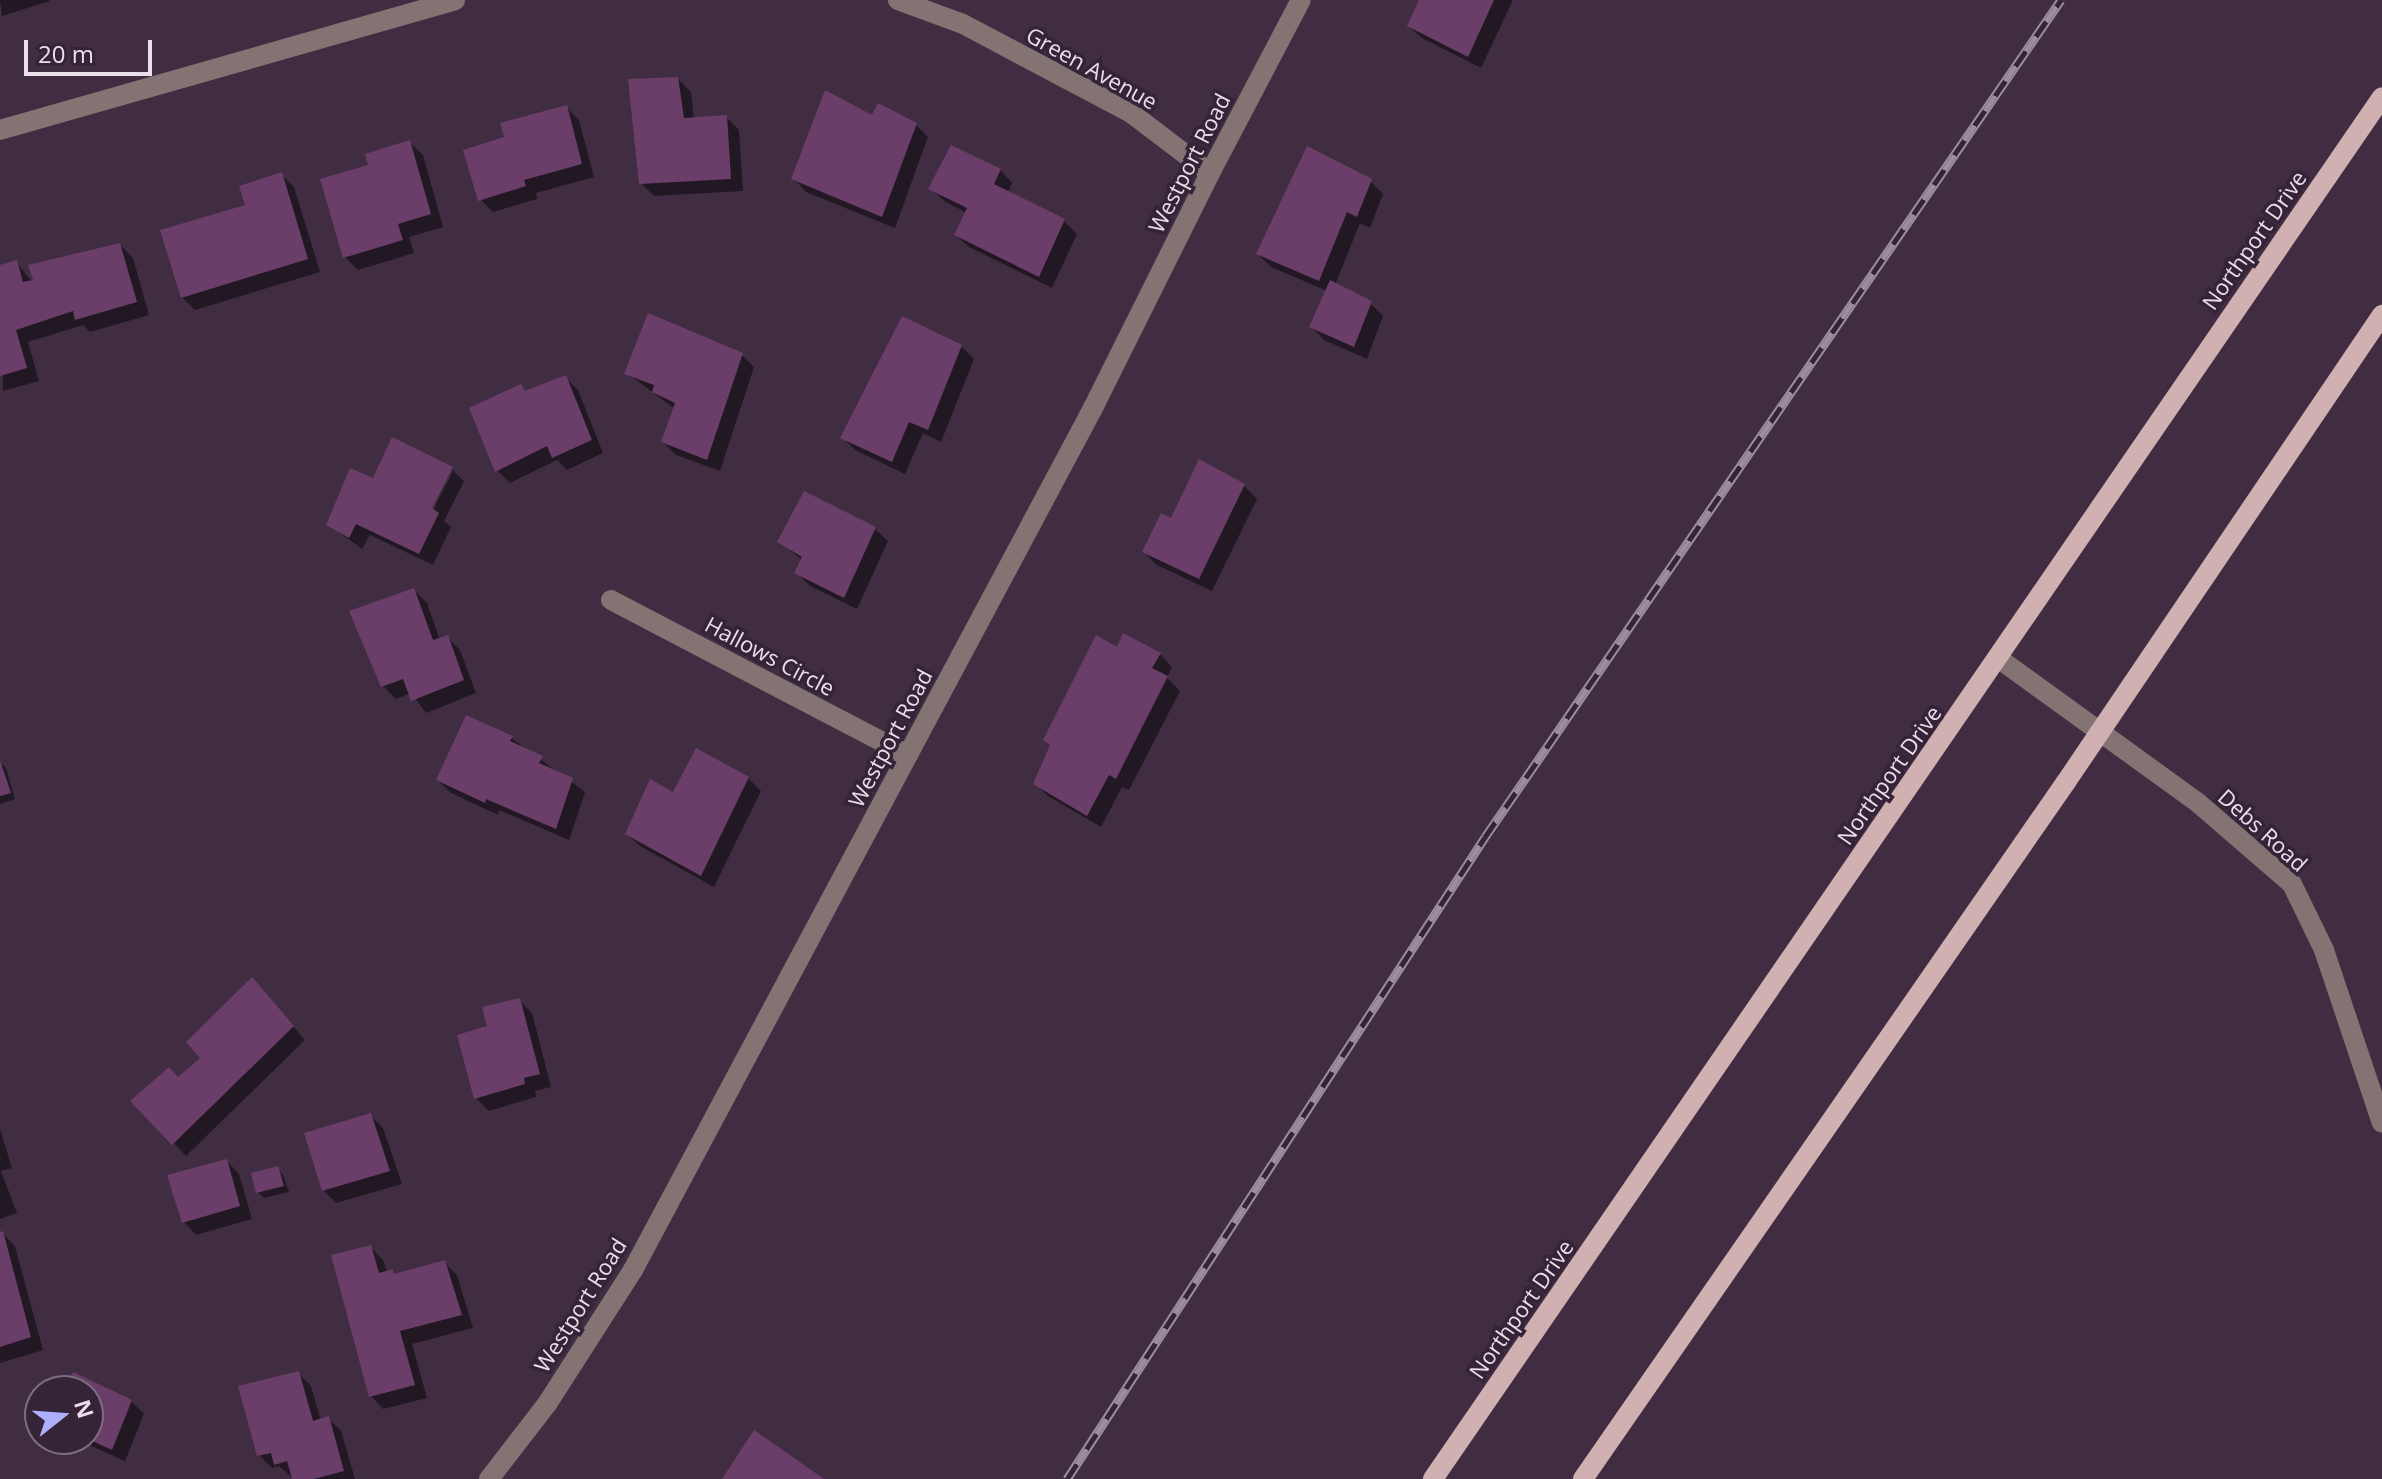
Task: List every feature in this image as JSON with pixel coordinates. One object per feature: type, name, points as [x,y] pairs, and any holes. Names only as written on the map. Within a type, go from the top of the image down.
[{"type":"main road","name":"Northport Drive","points":[[1433,1479],[2382,97]]},
{"type":"main road","points":[[1583,1479],[2101,730],[2382,315]]},
{"type":"street","points":[[0,130],[455,0]]},
{"type":"street","name":"Green Avenue","points":[[898,0],[963,24],[1131,113],[1210,173]]},
{"type":"street","name":"Westport Road","points":[[489,1479],[547,1404],[633,1270],[1093,408],[1210,173],[1301,0]]},
{"type":"street","name":"Hallows Circle","points":[[611,600],[908,755]]},
{"type":"street","name":"Debs Road","points":[[1998,658],[2197,802],[2292,884],[2324,950],[2382,1123]]},
{"type":"building","points":[[1419,0],[1494,0],[1468,57],[1407,26]]},
{"type":"building","points":[[678,77],[684,118],[727,115],[731,179],[639,184],[628,79]]},
{"type":"building","points":[[825,90],[872,115],[878,103],[917,123],[882,217],[791,179]]},
{"type":"building","points":[[567,105],[582,164],[524,180],[526,186],[478,201],[463,150],[504,137],[500,123]]},
{"type":"building","points":[[410,140],[431,214],[398,224],[403,240],[343,258],[320,179],[368,165],[365,154]]},
{"type":"building","points":[[951,145],[1001,169],[994,184],[1065,219],[1039,277],[954,235],[967,208],[928,189]]},
{"type":"building","points":[[1307,146],[1372,179],[1357,217],[1347,212],[1319,281],[1256,254]]},
{"type":"building","points":[[282,172],[308,259],[181,298],[160,230],[245,205],[239,186]]},
{"type":"building","points":[[120,243],[137,302],[75,320],[73,311],[16,330],[27,368],[0,376],[0,265],[17,260],[23,282],[33,280],[28,265]]},
{"type":"building","points":[[1330,280],[1372,301],[1354,347],[1309,327]]},
{"type":"building","points":[[648,313],[743,353],[707,460],[661,442],[675,403],[652,392],[654,385],[624,374]]},
{"type":"building","points":[[902,316],[962,345],[928,430],[909,422],[892,462],[840,438]]},
{"type":"building","points":[[566,375],[592,440],[552,458],[547,446],[495,472],[469,408],[521,384],[525,391]]},
{"type":"building","points":[[392,437],[453,467],[432,508],[439,513],[419,554],[356,524],[349,538],[326,525],[350,468],[373,478]]},
{"type":"building","points":[[1199,459],[1245,484],[1199,579],[1142,552],[1161,513],[1171,518]]},
{"type":"building","points":[[804,491],[876,527],[844,598],[794,573],[802,557],[777,542]]},
{"type":"building","points":[[414,588],[433,640],[448,635],[464,680],[411,701],[403,679],[381,687],[349,611]]},
{"type":"building","points":[[1123,633],[1161,653],[1152,668],[1168,676],[1116,779],[1109,775],[1087,816],[1033,784],[1050,745],[1043,740],[1096,635],[1117,647]]},
{"type":"building","points":[[466,715],[513,736],[510,741],[543,756],[539,763],[573,778],[556,829],[486,799],[485,803],[436,780]]},
{"type":"building","points":[[696,748],[749,777],[701,876],[625,834],[650,779],[673,792]]},
{"type":"building","points":[[0,760],[11,793],[0,796]]},
{"type":"building","points":[[252,977],[294,1026],[172,1145],[130,1101],[169,1067],[178,1077],[200,1058],[186,1042]]},
{"type":"building","points":[[520,998],[540,1074],[524,1078],[525,1084],[474,1099],[457,1035],[487,1026],[482,1007]]},
{"type":"building","points":[[371,1113],[390,1171],[322,1191],[304,1133]]},
{"type":"building","points":[[227,1159],[240,1206],[182,1223],[167,1175]]},
{"type":"building","points":[[278,1166],[284,1186],[256,1193],[251,1173]]},
{"type":"building","points":[[3,1231],[31,1337],[0,1347],[0,1232]]},
{"type":"building","points":[[371,1245],[379,1273],[393,1269],[394,1274],[445,1260],[462,1315],[400,1331],[415,1385],[369,1397],[331,1255]]},
{"type":"building","points":[[299,1371],[313,1421],[329,1416],[344,1471],[314,1479],[292,1479],[287,1461],[274,1465],[271,1453],[257,1456],[238,1386]]},
{"type":"building","points":[[104,1387],[132,1400],[112,1450],[104,1446]]},
{"type":"building","points":[[754,1430],[824,1479],[722,1479]]},
{"type":"railway","points":[[1067,1479],[1485,837],[2061,0]]}]
